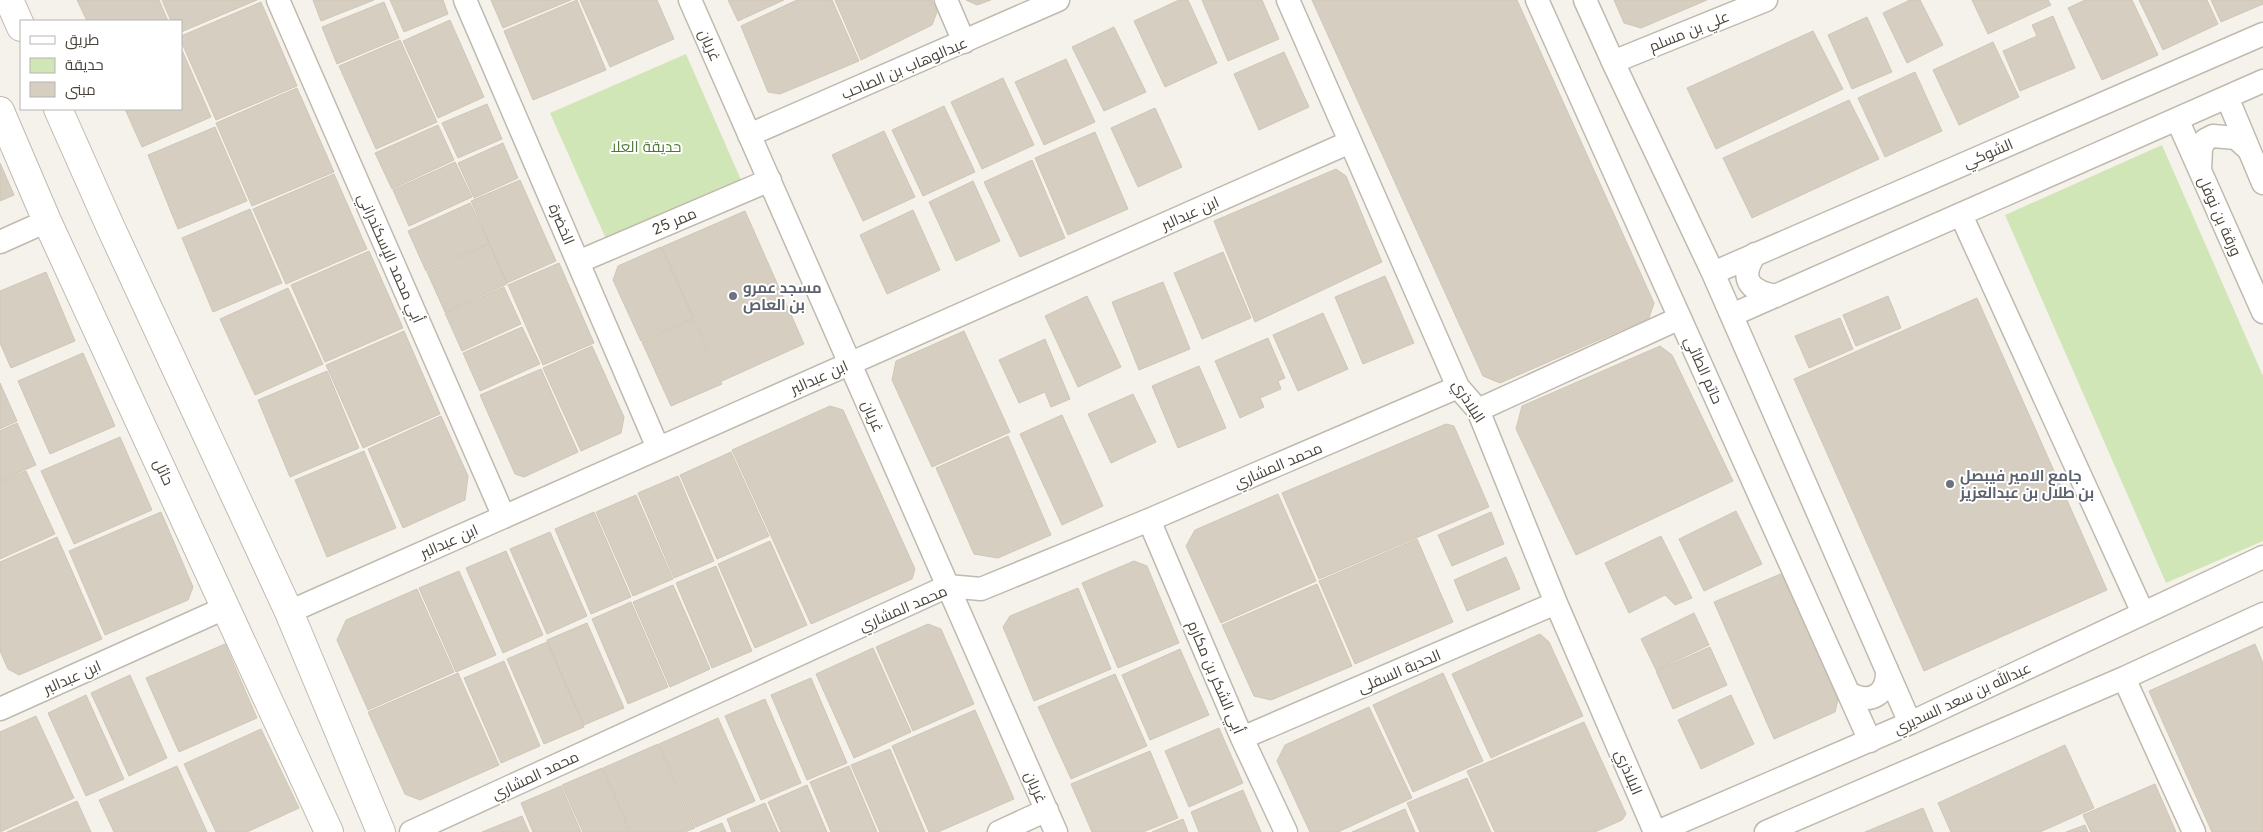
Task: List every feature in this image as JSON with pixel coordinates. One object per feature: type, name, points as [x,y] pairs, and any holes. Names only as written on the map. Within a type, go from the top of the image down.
[{"type":"street","points":[[9,0],[20,25]]},
{"type":"street","name":"أبي محمد الإسكندراني","points":[[278,0],[504,517]]},
{"type":"street","name":"الخضرة","points":[[465,0],[658,448]]},
{"type":"street","name":"غريان","points":[[690,0],[1056,832]]},
{"type":"street","points":[[946,0],[964,42]]},
{"type":"street","name":"عبدالوهاب بن الصاحب","points":[[749,134],[1058,0]]},
{"type":"street","name":"البلاذري","points":[[1288,0],[1458,387],[1478,410],[1556,603],[1656,832]]},
{"type":"street","name":"حاتم الطائي","points":[[1537,0],[1870,741]]},
{"type":"street","points":[[1585,0],[1732,315],[1910,723]]},
{"type":"street","name":"علي بن مسلم","points":[[1613,62],[1766,0]]},
{"type":"street","name":"الشوكي","points":[[1713,273],[2263,34]]},
{"type":"street","points":[[1732,315],[2263,81]]},
{"type":"street","points":[[2227,97],[2263,183]]},
{"type":"street","points":[[58,110],[110,226],[289,612],[381,832]]},
{"type":"street","name":"حائل","points":[[0,111],[47,221],[227,607],[329,832]]},
{"type":"street","name":"ورقة بن نوفل","points":[[2177,119],[2263,312]]},
{"type":"street","points":[[2200,172],[2201,148],[2205,140],[2213,136],[2236,138],[2248,149]]},
{"type":"street","name":"ابن عبدالبر","points":[[289,612],[1350,142]]},
{"type":"street","name":"ممر 25","points":[[578,262],[770,180]]},
{"type":"street","points":[[1961,215],[2143,613]]},
{"type":"street","points":[[0,242],[47,221]]},
{"type":"street","points":[[1756,254],[1749,263],[1748,280],[1757,291],[1776,296]]},
{"type":"street","points":[[1478,410],[1680,318]]},
{"type":"street","name":"محمد المشاري","points":[[411,832],[948,586],[981,589],[1149,520],[1458,387]]},
{"type":"street","name":"أبي الشكر بن مكارم","points":[[1149,520],[1242,738],[1286,832]]},
{"type":"street","name":"عبدالله بن سعد السديري","points":[[1656,832],[1910,723],[2263,557]]},
{"type":"street","name":"الحدبة السفلى","points":[[1242,738],[1556,603]]},
{"type":"street","name":"ابن عبدالبر","points":[[0,709],[227,607]]},
{"type":"street","points":[[1779,829],[2124,678],[2263,614]]},
{"type":"street","points":[[1849,693],[1859,699],[1875,696],[1886,685],[1887,670]]},
{"type":"street","points":[[2124,678],[2194,832]]},
{"type":"street","points":[[999,832],[1047,810]]},
{"type":"green space","name":"حديقة العلا","points":[[686,54],[741,180],[606,239],[550,113]]},
{"type":"green space","points":[[2162,145],[2263,376],[2263,541],[2166,583],[2005,215]]},
{"type":"building","points":[[77,0],[159,0],[168,20],[87,20]]},
{"type":"building","points":[[162,0],[257,0],[182,32],[182,20],[171,20]]},
{"type":"building","points":[[313,0],[374,0],[321,21]]},
{"type":"building","points":[[390,0],[443,0],[448,14],[404,32]]},
{"type":"building","points":[[491,0],[571,0],[503,28]]},
{"type":"building","points":[[577,0],[606,70],[533,100],[504,31]]},
{"type":"building","points":[[580,0],[657,0],[674,39],[610,67]]},
{"type":"building","points":[[728,0],[784,0],[738,21]]},
{"type":"building","points":[[797,0],[832,0],[859,61],[780,94],[768,92],[741,26]]},
{"type":"building","points":[[835,0],[932,0],[937,12],[932,25],[861,60]]},
{"type":"building","points":[[966,0],[991,0],[977,5]]},
{"type":"building","points":[[1179,0],[1188,0],[1217,63],[1165,87],[1134,21]]},
{"type":"building","points":[[1202,0],[1262,0],[1279,39],[1228,61]]},
{"type":"building","points":[[1312,0],[1517,0],[1654,303],[1649,318],[1500,383],[1483,376]]},
{"type":"building","points":[[1614,0],[1707,0],[1641,28],[1624,23]]},
{"type":"building","points":[[1910,0],[1920,0],[1943,45],[1907,63],[1883,13]]},
{"type":"building","points":[[1972,0],[2048,0],[2051,5],[1988,34]]},
{"type":"building","points":[[2085,0],[2132,0],[2158,55],[2102,80],[2068,8]]},
{"type":"building","points":[[2139,0],[2207,0],[2218,24],[2163,50]]},
{"type":"building","points":[[2211,0],[2263,0],[2263,4],[2221,22]]},
{"type":"building","points":[[261,2],[297,86],[216,120],[182,43],[182,36]]},
{"type":"building","points":[[384,2],[399,38],[337,64],[322,27]]},
{"type":"building","points":[[2053,16],[2075,68],[2020,91],[2003,51],[2037,36],[2032,25]]},
{"type":"building","points":[[1867,17],[1892,72],[1852,89],[1828,35]]},
{"type":"building","points":[[450,20],[484,97],[438,118],[403,41]]},
{"type":"building","points":[[1114,27],[1146,92],[1104,111],[1072,47]]},
{"type":"building","points":[[1813,31],[1843,89],[1716,149],[1687,88]]},
{"type":"building","points":[[400,40],[437,122],[376,149],[339,66]]},
{"type":"building","points":[[1993,42],[2019,97],[1959,125],[1933,70]]},
{"type":"building","points":[[182,50],[211,117],[142,147],[125,110],[182,110]]},
{"type":"building","points":[[1284,52],[1309,107],[1259,130],[1234,74]]},
{"type":"building","points":[[1066,59],[1095,122],[1044,145],[1015,82]]},
{"type":"building","points":[[1915,72],[1942,131],[1885,157],[1858,98]]},
{"type":"building","points":[[1003,78],[1034,145],[982,169],[951,102]]},
{"type":"building","points":[[297,88],[334,172],[252,206],[216,123]]},
{"type":"building","points":[[1849,100],[1879,159],[1752,218],[1723,158]]},
{"type":"building","points":[[487,104],[502,139],[458,158],[442,123]]},
{"type":"building","points":[[944,106],[975,172],[923,196],[892,130]]},
{"type":"building","points":[[1155,108],[1182,167],[1138,187],[1111,128]]},
{"type":"building","points":[[438,125],[454,160],[392,189],[375,153]]},
{"type":"building","points":[[215,127],[247,201],[178,229],[148,155]]},
{"type":"building","points":[[884,131],[915,197],[863,221],[832,155]]},
{"type":"building","points":[[1095,132],[1128,209],[1068,235],[1035,158]]},
{"type":"building","points":[[503,143],[518,178],[474,198],[458,163]]},
{"type":"building","points":[[1032,160],[1065,238],[1020,257],[984,182]]},
{"type":"building","points":[[455,162],[472,197],[409,226],[393,190]]},
{"type":"building","points":[[0,163],[14,195],[0,201]]},
{"type":"building","points":[[1336,169],[1346,176],[1382,262],[1255,322],[1214,221]]},
{"type":"building","points":[[334,174],[367,249],[286,284],[253,209]]},
{"type":"building","points":[[520,180],[556,261],[507,283],[471,201]]},
{"type":"building","points":[[973,181],[1000,241],[956,261],[929,202]]},
{"type":"building","points":[[470,203],[489,243],[426,271],[408,231]]},
{"type":"building","points":[[250,209],[282,283],[213,312],[182,238]]},
{"type":"building","points":[[913,210],[940,270],[887,294],[860,235]]},
{"type":"building","name":"مسجد عمرو بن العاص","points":[[745,211],[804,344],[722,381],[662,247]]},
{"type":"building","points":[[489,244],[507,284],[445,312],[427,272]]},
{"type":"building","points":[[661,247],[693,318],[641,341],[613,280],[618,266]]},
{"type":"building","points":[[369,251],[403,328],[325,362],[291,285]]},
{"type":"building","points":[[1223,252],[1251,318],[1202,339],[1174,273]]},
{"type":"building","points":[[559,263],[594,343],[543,365],[508,285]]},
{"type":"building","points":[[46,272],[75,341],[11,368],[0,343],[0,291]]},
{"type":"building","points":[[1385,276],[1414,343],[1363,364],[1335,297]]},
{"type":"building","points":[[1163,282],[1190,349],[1139,370],[1112,302]]},
{"type":"building","points":[[504,287],[521,324],[462,351],[445,313]]},
{"type":"building","points":[[288,288],[323,364],[255,395],[220,319]]},
{"type":"building","points":[[1087,296],[1121,367],[1078,387],[1045,316]]},
{"type":"building","points":[[1888,296],[1901,328],[1856,346],[1843,315]]},
{"type":"building","name":"جامع الامير فيبصل بن طلال بن عبدالعزيز","points":[[1977,298],[2107,590],[1924,671],[1794,379]]},
{"type":"building","points":[[1323,313],[1348,369],[1298,391],[1273,335]]},
{"type":"building","points":[[1840,318],[1853,349],[1809,368],[1795,336]]},
{"type":"building","points":[[693,319],[722,384],[671,406],[642,342]]},
{"type":"building","points":[[522,327],[540,364],[480,391],[463,353]]},
{"type":"building","points":[[404,331],[440,414],[363,448],[326,365]]},
{"type":"building","points":[[964,331],[1010,432],[932,467],[892,380],[896,361]]},
{"type":"building","points":[[1268,338],[1285,378],[1278,381],[1281,389],[1260,398],[1264,407],[1240,418],[1215,361]]},
{"type":"building","points":[[1045,339],[1070,399],[1051,407],[1045,392],[1019,403],[999,360]]},
{"type":"building","points":[[592,346],[624,417],[621,433],[581,451],[543,368]]},
{"type":"building","points":[[1660,346],[1672,355],[1733,481],[1576,555],[1516,429],[1522,406]]},
{"type":"building","points":[[83,353],[115,426],[50,454],[18,381]]},
{"type":"building","points":[[1199,366],[1226,428],[1178,448],[1152,386]]},
{"type":"building","points":[[541,369],[578,452],[524,477],[515,474],[480,395]]},
{"type":"building","points":[[327,371],[359,448],[290,477],[258,400]]},
{"type":"building","points":[[0,383],[17,421],[0,429]]},
{"type":"building","points":[[1133,394],[1156,442],[1111,463],[1088,414]]},
{"type":"building","points":[[830,406],[843,410],[915,569],[912,579],[811,624],[732,450]]},
{"type":"building","points":[[1062,415],[1103,506],[1062,525],[1020,434]]},
{"type":"building","points":[[441,416],[468,476],[465,500],[403,528],[368,449]]},
{"type":"building","points":[[17,423],[36,465],[0,481],[0,431]]},
{"type":"building","points":[[1446,424],[1454,426],[1489,507],[1319,579],[1282,493]]},
{"type":"building","points":[[1008,436],[1051,535],[998,558],[974,554],[936,468]]},
{"type":"building","points":[[120,437],[152,510],[74,544],[41,471]]},
{"type":"building","points":[[364,451],[396,528],[327,557],[295,480]]},
{"type":"building","points":[[731,452],[769,536],[717,559],[680,475]]},
{"type":"building","points":[[26,471],[55,534],[0,559],[0,482]]},
{"type":"building","points":[[678,476],[714,561],[674,578],[638,493]]},
{"type":"building","points":[[1278,494],[1316,581],[1221,623],[1186,546],[1195,530]]},
{"type":"building","points":[[636,495],[673,579],[633,596],[596,512]]},
{"type":"building","points":[[1736,511],[1762,564],[1704,591],[1679,539]]},
{"type":"building","points":[[161,512],[193,587],[188,600],[105,635],[69,551]]},
{"type":"building","points":[[594,512],[631,597],[591,614],[555,529]]},
{"type":"building","points":[[1491,512],[1504,544],[1452,566],[1438,535]]},
{"type":"building","points":[[550,532],[587,616],[547,634],[510,549]]},
{"type":"building","points":[[1661,536],[1692,598],[1675,605],[1665,595],[1629,613],[1605,563]]},
{"type":"building","points":[[57,537],[102,639],[19,675],[8,669],[0,651],[0,562]]},
{"type":"building","points":[[1417,539],[1453,622],[1355,664],[1319,581]]},
{"type":"building","points":[[770,541],[807,625],[755,648],[718,564]]},
{"type":"building","points":[[506,551],[543,635],[503,653],[466,568]]},
{"type":"building","points":[[1506,557],[1520,589],[1467,611],[1454,580]]},
{"type":"building","points":[[1134,561],[1147,566],[1179,643],[1118,668],[1082,583]]},
{"type":"building","points":[[716,566],[752,651],[712,668],[676,583]]},
{"type":"building","points":[[459,571],[496,655],[456,672],[419,588]]},
{"type":"building","points":[[1783,573],[1838,699],[1835,712],[1774,739],[1714,602]]},
{"type":"building","points":[[1317,584],[1352,666],[1271,700],[1254,696],[1222,625]]},
{"type":"building","points":[[673,585],[710,669],[670,687],[633,602]]},
{"type":"building","points":[[1078,588],[1111,669],[1034,701],[1003,627],[1010,616]]},
{"type":"building","points":[[417,589],[454,672],[368,710],[337,640],[346,620]]},
{"type":"building","points":[[631,602],[668,687],[628,704],[592,619]]},
{"type":"building","points":[[1694,613],[1709,645],[1656,670],[1641,639]]},
{"type":"building","points":[[587,623],[624,708],[584,725],[547,640]]},
{"type":"building","points":[[928,624],[941,629],[974,704],[913,731],[876,647]]},
{"type":"building","points":[[1540,634],[1549,642],[1583,716],[1491,758],[1452,674]]},
{"type":"building","points":[[547,642],[584,727],[544,744],[507,659]]},
{"type":"building","points":[[225,644],[257,718],[179,752],[146,678]]},
{"type":"building","points":[[2255,644],[2263,663],[2263,832],[2212,832],[2149,691]]},
{"type":"building","points":[[1710,647],[1727,685],[1673,709],[1656,671]]},
{"type":"building","points":[[873,648],[911,732],[854,758],[816,674]]},
{"type":"building","points":[[1180,649],[1209,715],[1150,740],[1122,675]]},
{"type":"building","points":[[504,661],[540,746],[501,763],[464,678]]},
{"type":"building","points":[[458,673],[499,765],[420,800],[405,794],[368,712]]},
{"type":"building","points":[[1443,673],[1483,761],[1413,792],[1373,705]]},
{"type":"building","points":[[1115,674],[1147,746],[1071,779],[1038,707]]},
{"type":"building","points":[[130,675],[167,758],[129,776],[91,693]]},
{"type":"building","points":[[811,678],[847,763],[807,780],[771,695]]},
{"type":"building","points":[[86,695],[124,779],[86,796],[48,713]]},
{"type":"building","points":[[1731,695],[1754,744],[1701,769],[1678,720]]},
{"type":"building","points":[[765,699],[801,783],[761,800],[725,716]]},
{"type":"building","points":[[1369,707],[1412,798],[1338,832],[1310,832],[1277,761],[1285,745]]},
{"type":"building","points":[[975,710],[1014,799],[938,832],[929,832],[892,746]]},
{"type":"building","points":[[36,716],[74,798],[0,832],[0,732]]},
{"type":"building","points":[[718,718],[755,801],[696,827],[659,744]]},
{"type":"building","points":[[1584,722],[1626,814],[1622,820],[1595,832],[1495,832],[1467,771]]},
{"type":"building","points":[[1219,728],[1243,783],[1189,807],[1165,751]]},
{"type":"building","points":[[261,729],[299,808],[247,832],[216,832],[184,764]]},
{"type":"building","points":[[658,744],[695,828],[685,832],[631,832],[603,768]]},
{"type":"building","points":[[2065,745],[2094,808],[2040,832],[1951,832],[1938,803]]},
{"type":"building","points":[[890,749],[925,832],[880,832],[851,765]]},
{"type":"building","points":[[1150,751],[1178,818],[1143,832],[1092,832],[1071,784]]},
{"type":"building","points":[[177,766],[207,832],[114,832],[99,800]]},
{"type":"building","points":[[849,766],[877,832],[831,832],[810,782]]},
{"type":"building","points":[[602,768],[630,832],[583,832],[562,785]]},
{"type":"building","points":[[1467,778],[1491,832],[1420,832],[1407,803]]},
{"type":"building","points":[[2155,784],[2176,832],[2091,832],[2083,815]]},
{"type":"building","points":[[807,785],[827,832],[781,832],[768,802]]},
{"type":"building","points":[[561,786],[581,832],[533,832],[521,803]]},
{"type":"building","points":[[1243,790],[1261,832],[1199,832],[1191,812]]},
{"type":"building","points":[[77,801],[91,832],[7,832]]},
{"type":"building","points":[[765,803],[778,832],[732,832],[727,819]]},
{"type":"building","points":[[1923,808],[1933,832],[1865,832]]},
{"type":"building","points":[[1405,809],[1415,832],[1352,832]]},
{"type":"building","points":[[522,816],[529,832],[482,832]]},
{"type":"building","points":[[1183,819],[1188,832],[1152,832]]},
{"type":"building","points":[[722,823],[726,832],[700,832]]},
{"type":"building","points":[[2085,825],[2088,832],[2066,832]]},
{"type":"place","name":"مسجد عمرو بن العاص","points":[[733,296]]},
{"type":"place","name":"جامع الامير فيبصل بن طلال بن عبدالعزيز","points":[[1950,484]]}]
